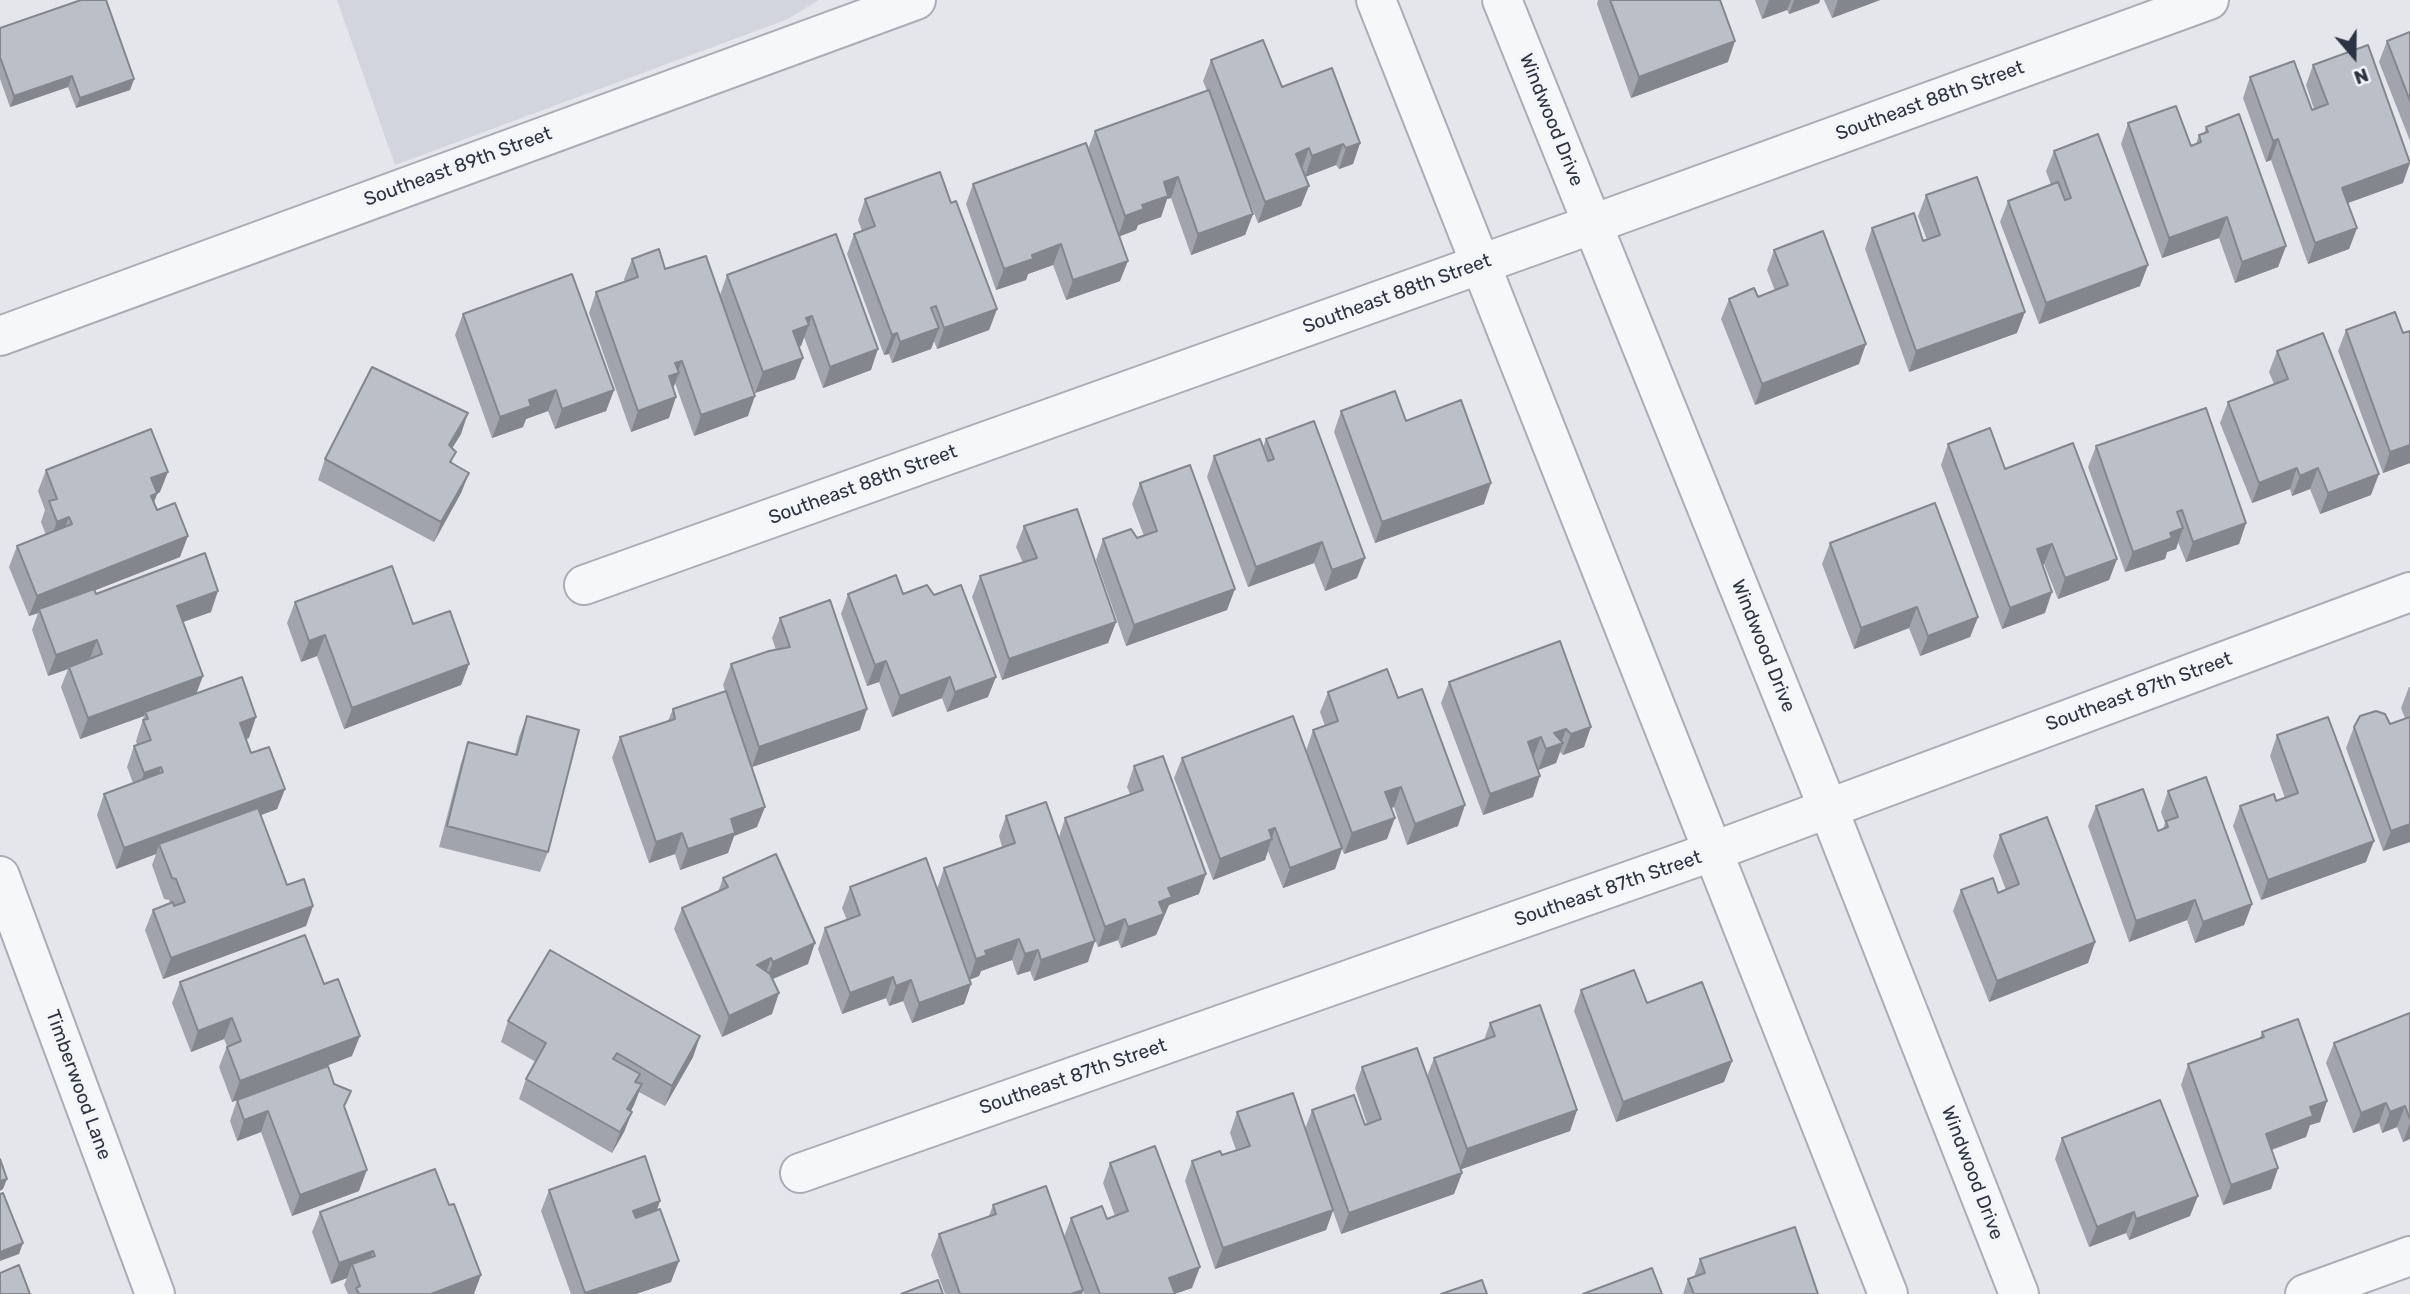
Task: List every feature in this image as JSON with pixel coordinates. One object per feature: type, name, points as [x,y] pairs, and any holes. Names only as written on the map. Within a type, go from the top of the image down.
[{"type":"street","name":"Southeast 89th Street","points":[[0,336],[916,0]]},
{"type":"street","points":[[1376,0],[1888,1294]]},
{"type":"street","name":"Windwood Drive","points":[[1502,0],[1828,808],[2019,1294]]},
{"type":"street","name":"Southeast 88th Street","points":[[584,586],[2209,0]]},
{"type":"street","name":"Southeast 87th Street","points":[[800,1173],[1714,851],[2410,592]]},
{"type":"street","name":"Timberwood Lane","points":[[0,876],[155,1294]]},
{"type":"street","points":[[2305,1294],[2410,1256]]},
{"type":"shaded area","points":[[337,0],[819,0],[788,19],[395,165]]},
{"type":"building","points":[[81,0],[106,0],[134,79],[80,98],[72,76],[14,96],[0,57],[0,28]]},
{"type":"building","points":[[1610,0],[1720,0],[1735,41],[1639,77]]},
{"type":"building","points":[[2410,32],[2410,101],[2387,41]]},
{"type":"building","points":[[1263,40],[1282,87],[1332,68],[1360,143],[1346,148],[1343,144],[1312,156],[1309,148],[1296,154],[1309,186],[1265,202],[1211,60]]},
{"type":"building","points":[[2368,45],[2410,163],[2342,188],[2357,228],[2315,243],[2278,139],[2273,141],[2250,77],[2294,61],[2312,110],[2328,104],[2313,65]]},
{"type":"building","points":[[1209,90],[1253,214],[1198,234],[1178,177],[1164,182],[1168,196],[1142,205],[1144,209],[1125,216],[1095,131]]},
{"type":"building","points":[[2176,106],[2191,146],[2201,142],[2199,135],[2208,132],[2206,127],[2239,114],[2286,246],[2242,262],[2227,217],[2169,238],[2128,123]]},
{"type":"building","points":[[2098,134],[2148,265],[2046,303],[2008,201],[2058,182],[2065,200],[2071,198],[2054,151]]},
{"type":"building","points":[[1086,143],[1128,261],[1073,280],[1061,244],[1032,255],[1033,259],[1004,269],[973,184]]},
{"type":"building","points":[[940,172],[951,203],[956,201],[997,309],[944,328],[936,306],[931,308],[939,328],[900,342],[897,333],[892,335],[854,234],[875,226],[865,199]]},
{"type":"building","points":[[1977,177],[2025,312],[1916,351],[1872,228],[1914,213],[1923,241],[1940,235],[1926,195]]},
{"type":"building","points":[[1823,231],[1866,344],[1762,384],[1729,299],[1754,288],[1758,297],[1788,285],[1774,250]]},
{"type":"building","points":[[836,234],[878,349],[830,367],[812,316],[806,318],[809,325],[793,331],[803,358],[763,372],[727,275]]},
{"type":"building","points":[[659,249],[665,269],[706,256],[755,396],[701,415],[682,361],[675,363],[679,373],[669,376],[676,397],[638,411],[596,292],[638,277],[632,259]]},
{"type":"building","points":[[572,274],[614,390],[562,409],[556,390],[529,400],[531,406],[500,417],[463,314]]},
{"type":"building","points":[[2395,312],[2403,333],[2410,331],[2410,445],[2390,452],[2346,330]]},
{"type":"building","points":[[2323,333],[2379,474],[2328,493],[2318,468],[2300,476],[2297,468],[2259,483],[2228,402],[2288,379],[2277,351]]},
{"type":"building","points":[[372,367],[468,413],[449,445],[456,452],[450,462],[469,473],[441,522],[325,459]]},
{"type":"building","points":[[1395,391],[1406,421],[1461,400],[1491,483],[1382,522],[1341,411]]},
{"type":"building","points":[[2206,408],[2246,523],[2193,542],[2182,510],[2177,512],[2183,528],[2170,533],[2172,538],[2133,552],[2096,446]]},
{"type":"building","points":[[1314,421],[1365,558],[1332,570],[1322,542],[1256,567],[1214,456],[1260,439],[1268,461],[1274,459],[1266,439]]},
{"type":"building","points":[[1990,428],[2005,469],[2073,443],[2117,559],[2065,578],[2052,544],[2037,549],[2052,592],[2010,608],[1948,444]]},
{"type":"building","points":[[151,429],[168,472],[151,478],[157,493],[151,496],[157,510],[175,503],[188,536],[37,596],[17,546],[72,524],[69,517],[57,522],[49,501],[57,499],[46,470]]},
{"type":"building","points":[[1190,465],[1235,589],[1134,625],[1103,539],[1131,529],[1137,538],[1157,531],[1140,483]]},
{"type":"building","points":[[1935,503],[1978,617],[1928,636],[1917,607],[1861,628],[1830,543]]},
{"type":"building","points":[[1077,509],[1116,622],[1009,659],[980,576],[1037,558],[1024,526]]},
{"type":"building","points":[[205,553],[218,591],[177,606],[203,676],[88,718],[69,667],[102,654],[97,640],[56,655],[39,609],[94,589],[96,594]]},
{"type":"building","points":[[392,566],[413,624],[450,611],[469,664],[352,708],[325,635],[309,641],[295,602]]},
{"type":"building","points":[[896,575],[903,594],[927,585],[934,595],[961,585],[996,677],[955,692],[950,677],[900,696],[886,661],[875,665],[848,594]]},
{"type":"building","points":[[830,600],[867,709],[759,747],[731,664],[790,647],[780,618]]},
{"type":"building","points":[[1560,641],[1591,727],[1571,734],[1566,729],[1554,733],[1563,743],[1546,749],[1541,737],[1528,742],[1540,776],[1490,794],[1449,682]]},
{"type":"building","points":[[1387,669],[1398,698],[1422,689],[1465,805],[1415,824],[1401,787],[1385,792],[1395,818],[1352,833],[1313,730],[1338,721],[1328,692]]},
{"type":"building","points":[[242,677],[256,717],[240,723],[251,753],[269,747],[285,789],[124,848],[104,794],[163,772],[161,767],[144,773],[134,746],[151,740],[143,720],[148,719],[145,712]]},
{"type":"building","points":[[726,691],[765,807],[731,819],[735,833],[688,849],[682,833],[656,842],[620,737],[675,719],[673,709]]},
{"type":"building","points":[[2376,711],[2385,714],[2390,724],[2410,717],[2410,824],[2391,831],[2354,727],[2360,716]]},
{"type":"building","points":[[527,716],[579,730],[548,852],[447,826],[468,742],[517,755]]},
{"type":"building","points":[[1293,716],[1342,848],[1290,868],[1275,828],[1269,830],[1272,839],[1220,859],[1182,758]]},
{"type":"building","points":[[2328,717],[2374,841],[2268,880],[2240,806],[2274,794],[2276,801],[2298,793],[2277,735]]},
{"type":"building","points":[[1163,756],[1206,874],[1168,888],[1172,897],[1159,902],[1164,914],[1128,927],[1125,919],[1105,927],[1065,818],[1143,790],[1134,766]]},
{"type":"building","points":[[2206,777],[2252,904],[2203,922],[2195,900],[2136,921],[2096,806],[2143,789],[2158,831],[2168,827],[2166,821],[2178,817],[2168,791]]},
{"type":"building","points":[[1046,802],[1095,941],[1041,960],[1038,950],[1025,954],[1019,939],[985,951],[987,955],[976,959],[944,868],[1015,843],[1006,816]]},
{"type":"building","points":[[258,808],[287,885],[304,879],[313,906],[171,958],[153,910],[173,902],[174,906],[185,902],[159,844]]},
{"type":"building","points":[[2047,817],[2095,942],[1997,981],[1961,890],[1993,878],[1998,893],[2019,884],[2000,835]]},
{"type":"building","points":[[776,854],[815,943],[773,962],[771,958],[757,965],[770,974],[779,993],[729,1016],[682,908],[728,887],[723,878]]},
{"type":"building","points":[[926,858],[971,984],[919,1003],[911,980],[896,986],[893,977],[850,993],[825,928],[860,915],[850,887]]},
{"type":"building","points":[[305,935],[324,984],[338,979],[360,1036],[240,1081],[227,1047],[241,1041],[232,1018],[198,1031],[180,982]]},
{"type":"building","points":[[550,950],[700,1036],[672,1086],[617,1053],[613,1059],[640,1074],[635,1082],[642,1084],[627,1109],[632,1112],[620,1132],[526,1079],[546,1043],[508,1021]]},
{"type":"building","points":[[1634,970],[1647,1003],[1702,982],[1732,1061],[1623,1102],[1581,990]]},
{"type":"building","points":[[1540,1005],[1577,1110],[1467,1149],[1434,1058],[1495,1036],[1490,1023]]},
{"type":"building","points":[[2410,1013],[2410,1119],[2405,1106],[2390,1112],[2386,1103],[2361,1113],[2334,1043]]},
{"type":"building","points":[[2298,1019],[2327,1101],[2310,1107],[2313,1116],[2266,1134],[2278,1168],[2231,1185],[2188,1064],[2264,1037],[2262,1032]]},
{"type":"building","points":[[1417,1048],[1462,1173],[1349,1213],[1312,1110],[1354,1095],[1365,1125],[1381,1119],[1362,1067]]},
{"type":"building","points":[[328,1066],[334,1084],[351,1091],[344,1106],[367,1170],[300,1195],[268,1111],[244,1120],[237,1100]]},
{"type":"building","points":[[1293,1093],[1333,1210],[1223,1248],[1192,1161],[1220,1151],[1222,1155],[1250,1146],[1237,1112]]},
{"type":"building","points":[[2160,1100],[2198,1196],[2136,1219],[2134,1212],[2097,1227],[2062,1138]]},
{"type":"building","points":[[1155,1146],[1200,1267],[1169,1278],[1175,1294],[1100,1294],[1071,1218],[1102,1206],[1107,1219],[1128,1211],[1110,1163]]},
{"type":"building","points":[[645,1156],[660,1201],[633,1211],[636,1218],[660,1209],[679,1261],[585,1293],[549,1190]]},
{"type":"building","points":[[0,1159],[7,1179],[0,1181]]},
{"type":"building","points":[[435,1169],[449,1205],[454,1204],[481,1275],[431,1294],[359,1294],[356,1288],[360,1286],[352,1264],[375,1256],[373,1251],[339,1263],[320,1212]]},
{"type":"building","points":[[1046,1186],[1083,1290],[1071,1294],[960,1294],[939,1234],[996,1214],[993,1205]]},
{"type":"building","points":[[3,1193],[23,1243],[0,1252],[0,1194]]},
{"type":"building","points":[[1795,1227],[1818,1294],[1694,1294],[1688,1279],[1705,1273],[1700,1259]]},
{"type":"building","points":[[19,1265],[30,1294],[0,1294],[0,1273]]},
{"type":"building","points":[[1652,1268],[1662,1294],[1583,1294]]},
{"type":"building","points":[[938,1280],[943,1294],[901,1294]]},
{"type":"building","points":[[1482,1280],[1487,1294],[1441,1294]]}]
